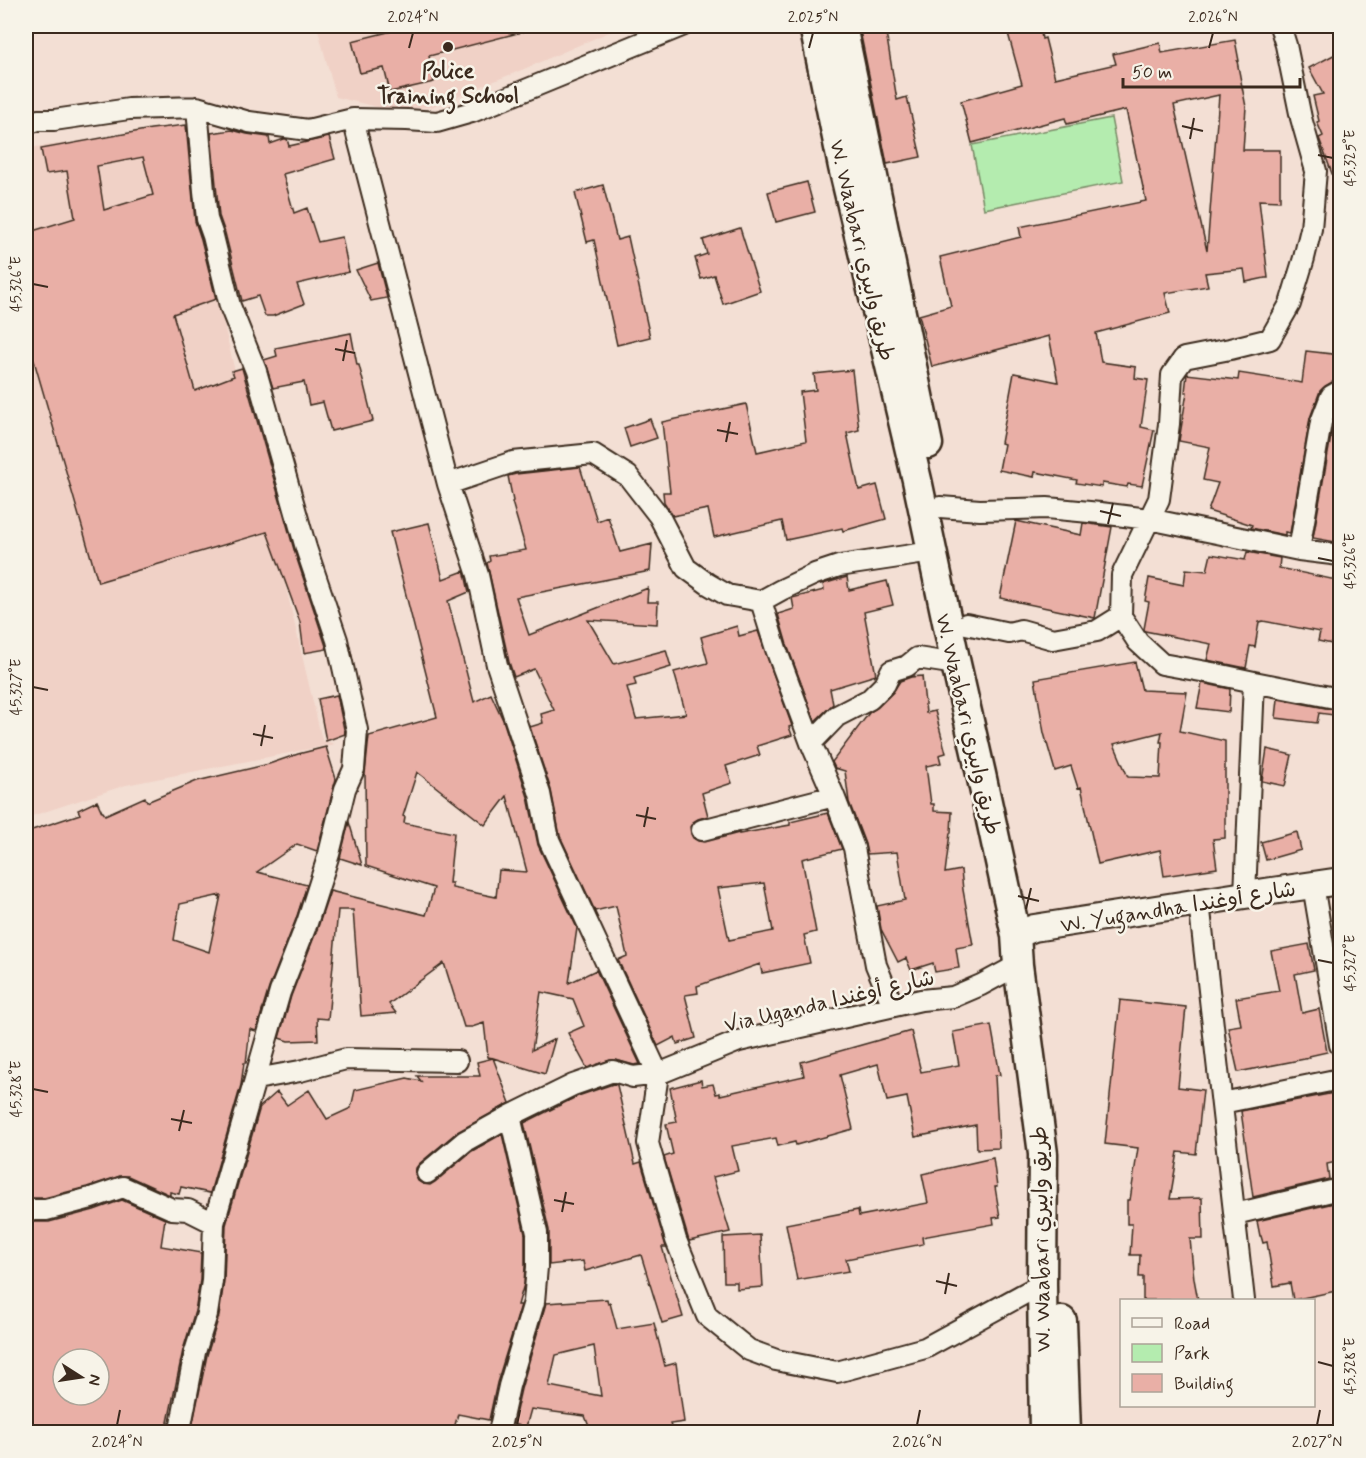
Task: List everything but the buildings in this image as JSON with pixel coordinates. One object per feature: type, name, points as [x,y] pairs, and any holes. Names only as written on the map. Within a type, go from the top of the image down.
[{"type":"main road","name":"W. Waabari طريق وابيري","points":[[814,26],[843,167],[917,480],[981,774],[1025,932],[1018,964],[1042,1155],[1044,1432]]},
{"type":"main road","points":[[842,26],[966,624],[1025,932],[1060,1171],[1062,1337],[1066,1432]]},
{"type":"street","points":[[26,124],[38,120],[54,120],[129,109],[197,107],[249,122],[308,130],[353,119],[437,122],[472,112],[682,26]]},
{"type":"street","points":[[1280,26],[1316,171],[1311,229],[1304,258],[1290,304],[1270,339],[1184,358],[1172,375],[1169,424],[1159,499],[1122,575],[1121,616],[1138,642],[1162,664],[1341,699]]},
{"type":"street","points":[[178,1432],[195,1352],[207,1314],[212,1281],[214,1223],[280,992],[313,903],[329,854],[345,789],[354,769],[357,730],[337,640],[306,548],[255,371],[230,306],[207,219],[197,107]]},
{"type":"street","points":[[353,119],[448,484],[478,575],[497,665],[540,794],[549,840],[658,1074],[648,1143],[676,1240],[707,1316],[748,1350],[776,1360],[837,1372],[925,1348],[1042,1284]]},
{"type":"street","points":[[1299,550],[1321,422],[1331,396],[1341,391]]},
{"type":"street","points":[[448,484],[513,462],[593,454],[628,477],[659,516],[687,568],[727,595],[761,601],[815,574],[839,566],[932,552]]},
{"type":"street","points":[[940,507],[980,510],[1047,508],[1149,519],[1299,550],[1341,555]]},
{"type":"street","points":[[761,601],[811,743],[854,848],[876,965],[893,1006]]},
{"type":"street","points":[[966,624],[1009,633],[1021,630],[1053,639],[1097,631],[1121,616]]},
{"type":"street","points":[[811,743],[837,716],[870,699],[885,684],[891,671],[907,666],[917,658],[956,664]]},
{"type":"street","points":[[1245,895],[1254,682]]},
{"type":"street","points":[[702,830],[834,796]]},
{"type":"street","name":"W. Yugandha شارع أوغندا","points":[[1025,932],[1199,902],[1341,881]]},
{"type":"street","points":[[1313,885],[1341,1045]]},
{"type":"street","points":[[1199,902],[1244,1299]]},
{"type":"street","name":"Via Uganda شارع أوغندا","points":[[428,1173],[465,1141],[573,1085],[614,1071],[633,1077],[658,1074],[739,1041],[921,1000],[953,998],[1018,964]]},
{"type":"street","points":[[256,1079],[346,1059],[457,1061]]},
{"type":"street","points":[[1222,1103],[1341,1078]]},
{"type":"street","points":[[499,1432],[509,1386],[534,1302],[537,1268],[537,1233],[510,1116]]},
{"type":"street","points":[[26,1210],[46,1210],[123,1187],[172,1209],[188,1210],[214,1223]]},
{"type":"street","points":[[1235,1214],[1341,1189]]},
{"type":"shaded area","name":"Police Training School","points":[[317,26],[623,26],[431,107],[389,110],[336,97]]},
{"type":"shaded area","points":[[178,130],[322,740],[335,744],[126,785],[26,818],[26,148]]},
{"type":"green space","points":[[1111,118],[1123,181],[984,209],[972,145]]},
{"type":"place","name":"Police Training School","points":[[448,47]]}]
